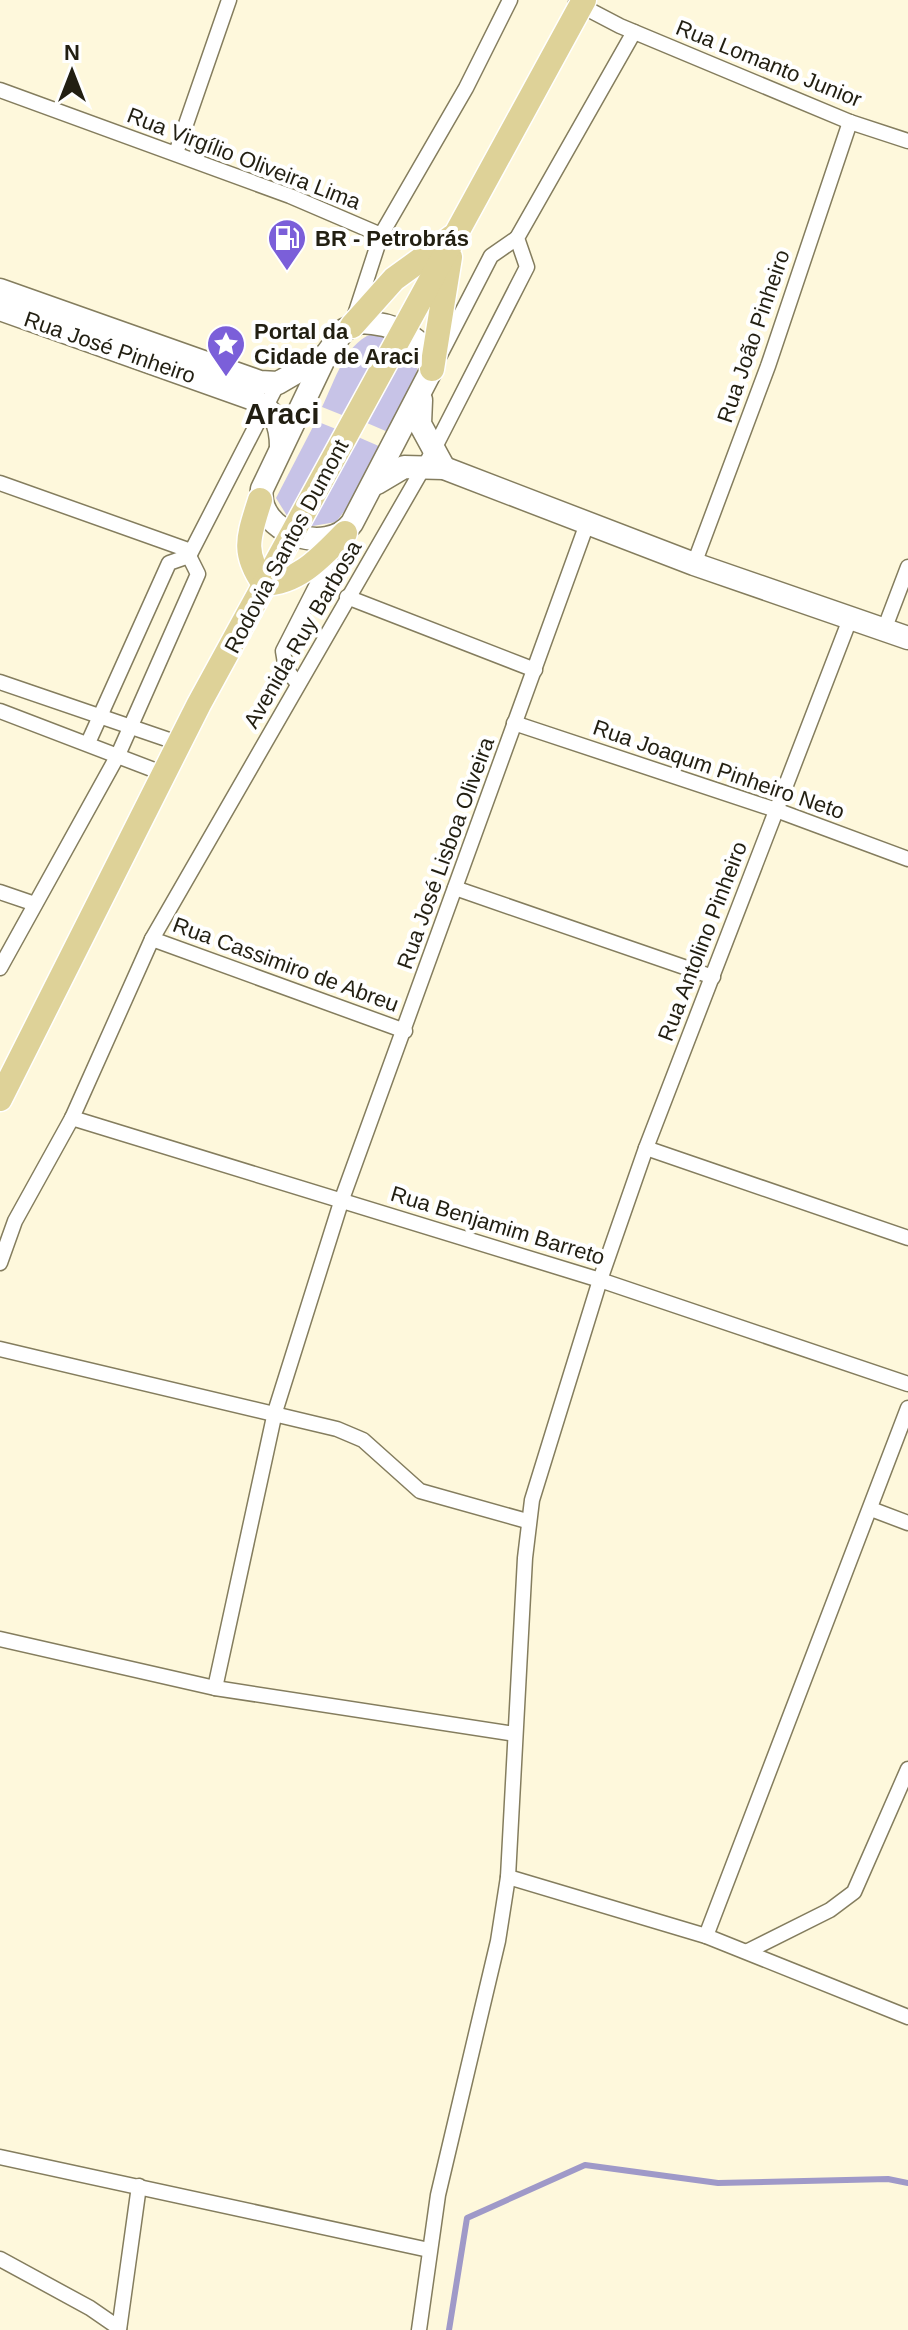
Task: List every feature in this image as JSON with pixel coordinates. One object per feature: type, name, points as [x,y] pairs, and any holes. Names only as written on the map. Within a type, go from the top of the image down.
[{"type":"highway","name":"Rodovia Santos Dumont","points":[[0,1099],[162,773],[579,2]]},
{"type":"highway","points":[[352,326],[394,279],[454,235]]},
{"type":"highway","points":[[427,381],[454,235]]},
{"type":"highway","points":[[260,500],[248,551],[250,565],[264,584],[276,584],[305,570],[345,533]]},
{"type":"main road","name":"Rua José Pinheiro","points":[[0,290],[229,373],[260,382],[278,383]]},
{"type":"main road","name":"Rua José Pinheiro","points":[[0,309],[216,384],[264,406]]},
{"type":"main road","points":[[427,381],[345,533],[320,541],[292,532],[273,521],[260,500],[265,479],[326,355],[344,330],[360,322],[379,323],[403,332],[423,346],[427,381],[418,416],[434,461]]},
{"type":"main road","points":[[278,383],[326,355]]},
{"type":"main road","points":[[264,406],[275,415],[281,431],[281,447]]},
{"type":"main road","points":[[373,486],[397,468],[434,461],[694,564],[908,638]]},
{"type":"street","points":[[176,153],[229,0]]},
{"type":"street","points":[[352,326],[381,235],[466,88],[510,0]]},
{"type":"street","name":"Rua Lomanto Junior","points":[[579,2],[634,32],[850,122],[908,141]]},
{"type":"street","points":[[427,381],[491,256],[517,238],[634,32]]},
{"type":"street","name":"Rua Virgílio Oliveira Lima","points":[[0,90],[176,153],[381,235]]},
{"type":"street","name":"Rua João Pinheiro","points":[[694,564],[768,366],[850,122]]},
{"type":"street","name":"Avenida Ruy Barbosa","points":[[0,1263],[15,1221],[72,1118],[152,939],[347,597],[434,461],[527,267],[517,238]]},
{"type":"street","points":[[88,743],[169,563],[190,554],[278,383]]},
{"type":"street","points":[[0,483],[190,554],[198,574],[118,755],[0,968]]},
{"type":"street","name":"Rua José Lisboa Oliveira","points":[[215,1688],[275,1412],[342,1199],[588,521]]},
{"type":"street","points":[[298,684],[286,669],[283,651],[345,533]]},
{"type":"street","points":[[884,630],[908,567]]},
{"type":"street","points":[[347,597],[535,670]]},
{"type":"street","name":"Rua Antolino Pinheiro","points":[[419,2330],[429,2250],[451,2137],[498,1941],[508,1877],[527,1521],[600,1280],[646,1148],[850,619]]},
{"type":"street","points":[[0,682],[178,743]]},
{"type":"street","points":[[0,711],[162,773]]},
{"type":"street","name":"Rua Joaqum Pinheiro Neto","points":[[514,723],[776,810],[908,859]]},
{"type":"street","points":[[455,888],[713,977]]},
{"type":"street","points":[[0,892],[35,904]]},
{"type":"street","name":"Rua Cassimiro de Abreu","points":[[152,939],[405,1031]]},
{"type":"street","name":"Rua Benjamim Barreto","points":[[72,1118],[600,1280],[908,1384]]},
{"type":"street","points":[[646,1148],[908,1238]]},
{"type":"street","points":[[0,1349],[275,1412],[351,1434],[427,1494],[527,1521]]},
{"type":"street","points":[[706,1936],[908,1408]]},
{"type":"street","points":[[871,1509],[908,1523]]},
{"type":"street","points":[[0,1639],[215,1688],[515,1734]]},
{"type":"street","points":[[748,1951],[830,1910],[854,1892],[908,1769]]},
{"type":"street","points":[[508,1877],[706,1936],[908,2017]]},
{"type":"street","points":[[0,2157],[429,2250]]},
{"type":"street","points":[[0,2259],[90,2308],[119,2329],[139,2186]]},
{"type":"shaded area","points":[[377,333],[388,337],[347,417],[322,407],[350,352],[357,343]]},
{"type":"shaded area","points":[[407,344],[415,349],[419,363],[414,381],[388,432],[367,423]]},
{"type":"shaded area","points":[[316,421],[336,429],[289,519],[276,498]]},
{"type":"shaded area","points":[[358,437],[381,447],[349,505],[336,522],[307,527]]},
{"type":"waterway","points":[[449,2330],[467,2218],[585,2165],[718,2183],[888,2179],[908,2183]]},
{"type":"place","name":"BR - Petrobrás","points":[[287,272]]},
{"type":"place","name":"Portal da Cidade de Araci","points":[[226,378]]},
{"type":"district","name":"Araci","points":[[282,414]]}]
